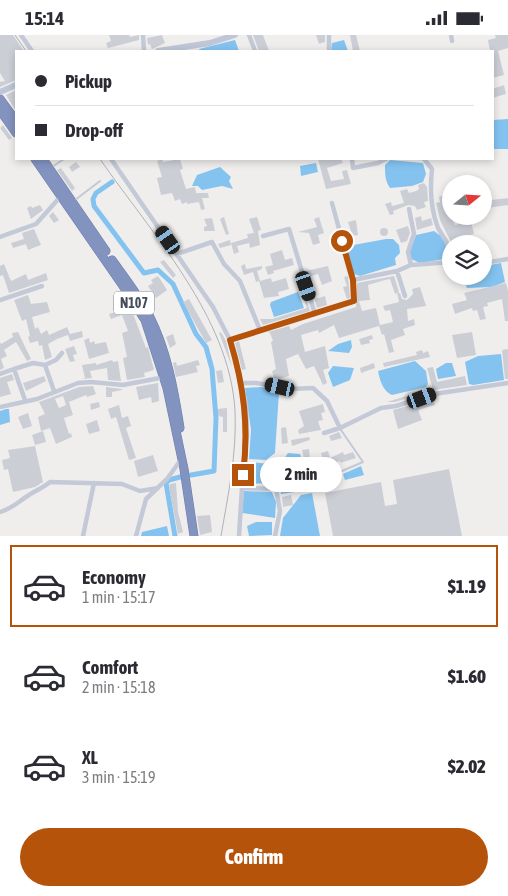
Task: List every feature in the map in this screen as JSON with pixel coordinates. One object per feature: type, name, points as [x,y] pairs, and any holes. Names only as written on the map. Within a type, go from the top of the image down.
[{"type":"highway","points":[[0,99],[15,120]]},
{"type":"highway","points":[[0,110],[15,132]]},
{"type":"highway","name":"N107","points":[[36,160],[64,194],[73,201],[147,312],[160,341],[183,461],[194,536]]},
{"type":"highway","name":"N107","points":[[44,160],[145,320],[167,377]]},
{"type":"street","points":[[21,35],[31,50]]},
{"type":"street","points":[[143,35],[144,50]]},
{"type":"street","points":[[164,50],[210,43],[235,35]]},
{"type":"street","points":[[249,35],[254,50]]},
{"type":"street","points":[[329,35],[329,50]]},
{"type":"street","points":[[451,35],[452,41]]},
{"type":"street","points":[[0,92],[15,85]]},
{"type":"street","points":[[112,160],[213,307],[230,340],[242,383],[247,435],[239,536]]},
{"type":"street","points":[[352,160],[353,168],[384,160]]},
{"type":"street","points":[[425,160],[432,169],[430,182],[439,229],[444,235]]},
{"type":"street","points":[[0,237],[36,224],[64,194]]},
{"type":"street","points":[[230,340],[354,301],[353,280],[332,203]]},
{"type":"street","points":[[408,209],[414,234],[408,252],[412,265]]},
{"type":"street","points":[[263,236],[289,229],[315,314]]},
{"type":"street","points":[[177,254],[212,242],[224,265],[244,287],[260,330]]},
{"type":"street","points":[[492,262],[508,259]]},
{"type":"street","points":[[353,280],[397,271],[412,265],[442,263]]},
{"type":"street","points":[[397,271],[405,296]]},
{"type":"street","points":[[0,300],[42,286]]},
{"type":"street","points":[[0,374],[33,363],[45,365],[62,353]]},
{"type":"street","points":[[45,365],[54,391]]},
{"type":"street","points":[[14,369],[25,400]]},
{"type":"street","points":[[0,407],[25,400],[37,399],[78,383],[91,382],[123,385],[167,377]]},
{"type":"street","points":[[242,383],[256,383],[290,389],[313,388],[328,401],[340,428]]},
{"type":"street","points":[[324,433],[340,428],[381,408],[396,406],[434,394],[508,383]]},
{"type":"street","points":[[136,536],[146,499],[183,461]]},
{"type":"street","points":[[0,512],[14,508],[30,494],[41,489],[50,481],[122,484],[140,491],[158,488]]},
{"type":"street","points":[[83,536],[94,483]]},
{"type":"street","points":[[242,488],[276,489],[280,511],[275,536]]},
{"type":"lane","points":[[50,169],[63,160]]},
{"type":"lane","points":[[73,201],[100,181]]},
{"type":"lane","points":[[340,428],[362,462],[342,471]]},
{"type":"water","points":[[235,40],[239,50],[200,50]]},
{"type":"water","points":[[344,40],[348,50],[331,50],[332,43]]},
{"type":"water","points":[[508,119],[508,149],[494,149],[494,120]]},
{"type":"water","points":[[390,160],[423,163],[426,174],[423,182],[412,186],[390,188],[386,180],[385,165]]},
{"type":"water","points":[[316,163],[318,172],[301,176],[300,166]]},
{"type":"water","points":[[220,167],[231,177],[229,181],[233,189],[222,186],[202,190],[198,186],[192,186],[197,175]]},
{"type":"water","points":[[434,231],[442,237],[442,259],[420,263],[411,259],[409,253],[416,235]]},
{"type":"water","points":[[393,239],[399,245],[400,253],[395,258],[396,265],[360,276],[354,274],[346,253],[348,246]]},
{"type":"water","points":[[501,263],[505,282],[492,287],[467,288],[466,285],[492,285],[492,265]]},
{"type":"water","points":[[298,292],[304,308],[274,317],[270,305],[271,302]]},
{"type":"water","points":[[351,340],[352,347],[349,353],[328,351],[338,344]]},
{"type":"water","points":[[501,354],[504,380],[469,384],[465,362],[478,356]]},
{"type":"water","points":[[415,361],[426,371],[428,384],[426,387],[392,395],[386,391],[378,371]]},
{"type":"water","points":[[446,363],[452,363],[456,376],[438,379],[436,369]]},
{"type":"water","points":[[333,366],[354,368],[350,380],[333,387],[328,373]]},
{"type":"water","points":[[261,387],[279,392],[275,453],[266,460],[249,459],[251,430],[245,388]]},
{"type":"water","points":[[9,409],[10,422],[0,425],[0,411]]},
{"type":"water","points":[[288,453],[300,454],[303,463],[300,468],[285,472],[281,463]]},
{"type":"water","points":[[252,462],[268,464],[268,483],[250,484],[246,469]]},
{"type":"water","points":[[361,466],[364,475],[345,480],[343,474]]},
{"type":"water","points":[[292,478],[299,481],[302,491],[281,494],[280,486],[285,480]]},
{"type":"water","points":[[244,491],[272,492],[276,502],[275,518],[242,513]]},
{"type":"water","points":[[312,493],[320,536],[280,536],[283,518],[301,495]]},
{"type":"water","points":[[256,522],[272,522],[272,535],[249,536],[247,526]]},
{"type":"water","points":[[167,526],[169,536],[141,536],[142,532]]},
{"type":"building","points":[[0,35],[13,35],[23,50],[15,50],[15,80],[0,87],[0,82],[5,81],[0,73]]},
{"type":"building","points":[[109,35],[129,35],[130,37],[139,35],[139,40],[108,48],[106,43],[111,41]]},
{"type":"building","points":[[162,35],[165,43],[152,49],[150,44],[148,45],[147,38]]},
{"type":"building","points":[[253,35],[263,35],[269,50],[259,50]]},
{"type":"building","points":[[316,35],[325,35],[325,42],[319,44]]},
{"type":"building","points":[[350,35],[356,35],[360,50],[353,50]]},
{"type":"building","points":[[495,35],[508,35],[508,48],[498,51],[504,75],[494,78],[494,50],[490,50],[488,40],[496,38]]},
{"type":"building","points":[[504,85],[506,94],[494,97],[494,88]]},
{"type":"building","points":[[15,90],[15,109],[6,95]]},
{"type":"building","points":[[3,125],[12,138],[9,140],[0,128]]},
{"type":"building","points":[[180,160],[183,169],[180,170],[186,189],[195,187],[196,193],[208,193],[209,198],[202,198],[205,209],[201,210],[199,202],[182,204],[180,199],[175,201],[172,193],[161,195],[157,178],[162,177],[157,161]]},
{"type":"building","points":[[318,160],[342,160],[343,163],[327,168],[331,181],[344,179],[342,171],[347,170],[351,184],[326,189]]},
{"type":"building","points":[[76,162],[80,167],[72,172],[69,167]]},
{"type":"building","points":[[61,168],[75,188],[72,191],[57,170]]},
{"type":"building","points":[[424,183],[427,187],[428,201],[424,202],[426,207],[417,210],[415,206],[408,205],[393,211],[394,214],[390,215],[385,204],[391,202],[392,206],[404,203],[400,191],[407,189],[409,193],[416,191],[419,189],[418,185]]},
{"type":"building","points":[[442,196],[442,224],[436,203],[440,202],[439,197]]},
{"type":"building","points":[[508,198],[508,205],[492,207],[492,200]]},
{"type":"building","points":[[40,205],[43,210],[31,219],[27,208]]},
{"type":"building","points":[[53,212],[59,220],[54,223],[49,216]]},
{"type":"building","points":[[421,216],[422,221],[431,218],[433,225],[417,230],[415,218]]},
{"type":"building","points":[[224,217],[229,234],[226,235],[220,219]]},
{"type":"building","points":[[257,217],[261,230],[258,231],[260,245],[250,248],[249,243],[237,246],[239,252],[234,254],[231,243],[248,238],[247,234],[254,233],[249,219]]},
{"type":"building","points":[[319,217],[324,233],[318,235],[320,243],[313,245],[309,233],[298,232],[317,227],[314,219]]},
{"type":"building","points":[[212,218],[215,231],[204,231],[204,227],[207,226],[204,219]]},
{"type":"building","points":[[356,220],[358,235],[352,236],[353,242],[348,244],[345,233],[351,231],[348,222]]},
{"type":"building","points":[[442,225],[472,225],[474,234],[470,235],[448,235]]},
{"type":"building","points":[[408,226],[410,233],[407,241],[401,243],[396,230]]},
{"type":"building","points":[[384,228],[388,232],[384,236],[380,232]]},
{"type":"building","points":[[34,229],[41,245],[28,250],[26,244],[13,248],[11,243],[24,239],[22,233]]},
{"type":"building","points":[[230,240],[231,245],[220,248],[218,244]]},
{"type":"building","points":[[282,250],[285,260],[292,258],[294,265],[273,271],[274,273],[268,275],[265,267],[273,265],[270,254]]},
{"type":"building","points":[[164,260],[176,275],[173,278],[160,262]]},
{"type":"building","points":[[4,264],[11,281],[26,274],[28,280],[46,273],[48,280],[9,293],[3,275],[0,276],[0,266]]},
{"type":"building","points":[[245,264],[246,269],[262,266],[262,269],[257,271],[260,281],[271,278],[272,282],[286,278],[289,289],[278,292],[279,296],[264,298],[259,281],[256,282],[253,272],[244,275],[241,266]]},
{"type":"building","points":[[328,266],[332,281],[322,285],[318,274],[308,277],[306,271]]},
{"type":"building","points":[[158,276],[167,290],[156,298],[148,286],[153,283],[151,280]]},
{"type":"building","points":[[348,276],[350,298],[347,299],[343,287],[347,286],[344,277]]},
{"type":"building","points":[[394,276],[399,292],[397,293],[400,293],[402,299],[407,300],[413,294],[412,289],[420,287],[426,306],[407,309],[408,321],[414,319],[415,325],[403,329],[405,335],[391,340],[394,352],[389,353],[384,334],[382,335],[379,326],[339,338],[334,325],[319,333],[318,330],[301,335],[305,352],[325,346],[329,368],[323,370],[327,383],[323,385],[314,366],[306,369],[298,354],[286,359],[289,376],[275,380],[272,371],[276,369],[271,342],[273,341],[268,332],[289,326],[291,330],[303,324],[356,307],[357,283]],"holes":[[[390,279],[399,302],[383,306],[385,311],[390,310],[393,322],[380,325],[376,308],[362,311],[359,301],[370,300],[368,285]]]},
{"type":"building","points":[[506,283],[508,291],[508,321],[505,321],[502,299],[487,303],[488,306],[483,307],[486,319],[480,320],[477,310],[473,311],[472,308],[455,314],[452,304],[467,300],[464,293]]},
{"type":"building","points":[[311,285],[315,299],[325,296],[327,305],[317,308]]},
{"type":"building","points":[[303,288],[310,311],[263,325],[260,319],[272,319],[307,308],[300,289]]},
{"type":"building","points":[[28,295],[31,304],[47,302],[50,312],[32,317],[35,329],[38,327],[41,334],[47,330],[49,335],[67,327],[70,334],[82,331],[83,337],[70,341],[68,335],[48,344],[52,357],[45,360],[42,345],[39,346],[38,341],[30,343],[26,319],[22,321],[14,300]]},
{"type":"building","points":[[124,297],[132,311],[146,348],[148,347],[154,370],[144,373],[145,377],[127,380],[123,358],[127,357],[122,333],[128,331],[122,315],[111,319],[109,314],[121,310],[117,300]]},
{"type":"building","points":[[189,299],[212,340],[206,343],[183,302]]},
{"type":"building","points":[[18,332],[31,359],[27,361],[16,342],[4,350],[7,356],[1,359],[4,368],[0,370],[0,342],[1,344],[13,337],[12,333]]},
{"type":"building","points":[[221,332],[226,341],[232,367],[219,333]]},
{"type":"building","points":[[472,332],[476,355],[457,358],[452,335]]},
{"type":"building","points":[[173,334],[176,344],[170,348],[166,337]]},
{"type":"building","points":[[372,335],[373,339],[369,340],[370,343],[361,345],[359,339]]},
{"type":"building","points":[[89,338],[90,343],[94,341],[95,344],[106,342],[109,353],[89,359],[84,340]]},
{"type":"building","points":[[239,341],[246,369],[242,370],[235,343]]},
{"type":"building","points":[[74,346],[77,354],[73,355],[75,361],[70,362],[65,349]]},
{"type":"building","points":[[508,349],[508,379],[505,379],[502,350]]},
{"type":"building","points":[[422,350],[423,353],[428,351],[430,357],[384,367],[383,363],[417,355],[416,352]]},
{"type":"building","points":[[112,360],[113,362],[118,361],[121,381],[108,380],[107,368],[90,371],[92,378],[82,379],[85,378],[82,365],[96,363],[96,365]]},
{"type":"building","points":[[198,360],[200,365],[196,366],[198,372],[176,377],[173,363],[176,362],[177,366]]},
{"type":"building","points":[[374,363],[375,368],[361,373],[360,368]]},
{"type":"building","points":[[433,367],[437,382],[465,376],[467,385],[433,390],[427,368]]},
{"type":"building","points":[[222,370],[224,382],[218,383],[216,371]]},
{"type":"building","points":[[12,374],[14,380],[7,382],[11,394],[0,397],[0,378]]},
{"type":"building","points":[[44,376],[46,381],[26,391],[23,383]]},
{"type":"building","points":[[158,383],[159,401],[152,403],[151,397],[139,400],[136,387]]},
{"type":"building","points":[[93,386],[96,394],[87,397],[86,395],[69,402],[73,415],[64,418],[69,434],[71,433],[72,437],[56,444],[50,428],[41,431],[38,417],[45,414],[39,402],[79,387]],"holes":[[[63,396],[66,405],[59,408],[55,399]]]},
{"type":"building","points":[[106,387],[122,390],[112,392],[112,397],[106,397]]},
{"type":"building","points":[[426,390],[427,392],[395,402],[387,402]]},
{"type":"building","points":[[433,399],[435,405],[418,410],[422,420],[398,429],[393,410]]},
{"type":"building","points":[[99,402],[100,407],[91,410],[90,404]]},
{"type":"building","points":[[323,404],[325,412],[321,413],[323,420],[318,421],[321,430],[299,434],[298,430],[304,426],[299,411]]},
{"type":"building","points":[[119,405],[122,418],[128,416],[131,426],[126,428],[136,458],[129,460],[116,417],[111,419],[108,409]]},
{"type":"building","points":[[227,408],[227,432],[223,432],[223,417],[218,416],[218,409]]},
{"type":"building","points":[[28,413],[32,426],[23,429],[18,417]]},
{"type":"building","points":[[97,420],[100,431],[89,434],[86,424]]},
{"type":"building","points":[[286,427],[288,443],[282,444],[281,428]]},
{"type":"building","points":[[43,431],[46,442],[35,445],[32,435]]},
{"type":"building","points":[[339,432],[342,438],[331,441],[329,436]]},
{"type":"building","points":[[309,437],[310,440],[292,446],[291,440]]},
{"type":"building","points":[[35,446],[43,482],[35,487],[13,492],[8,469],[4,470],[2,460],[10,458],[8,450]]},
{"type":"building","points":[[309,449],[310,458],[304,459],[302,450]]},
{"type":"building","points":[[328,451],[330,458],[343,452],[344,455],[353,452],[356,458],[330,464],[332,469],[324,472],[326,477],[321,479],[317,465],[324,462],[321,453]]},
{"type":"building","points":[[153,455],[158,471],[138,477],[134,461]]},
{"type":"building","points":[[276,457],[278,479],[272,480],[272,458]]},
{"type":"building","points":[[449,469],[462,536],[333,536],[325,493],[381,482],[385,506],[397,504],[393,480]]},
{"type":"building","points":[[311,471],[313,488],[305,491],[299,475]]},
{"type":"building","points":[[176,483],[178,512],[183,532],[178,534],[169,487],[170,484]]},
{"type":"building","points":[[291,495],[293,505],[283,507],[282,497]]},
{"type":"building","points":[[210,515],[212,532],[200,535],[197,516]]},
{"type":"waterway","points":[[112,182],[96,193],[93,199],[94,206],[144,273],[158,270],[173,284],[196,334],[206,347],[212,369],[216,418],[214,471],[191,475]]},
{"type":"waterway","points":[[175,536],[166,483],[169,480],[180,477]]},
{"type":"railway","points":[[15,35],[25,50]]},
{"type":"railway","points":[[101,160],[185,277],[204,309],[219,342],[230,376],[235,411],[235,443],[221,536]]},
{"type":"route","points":[[243,475],[247,435],[246,404],[240,371],[230,340],[354,301],[353,280],[342,241]]}]
